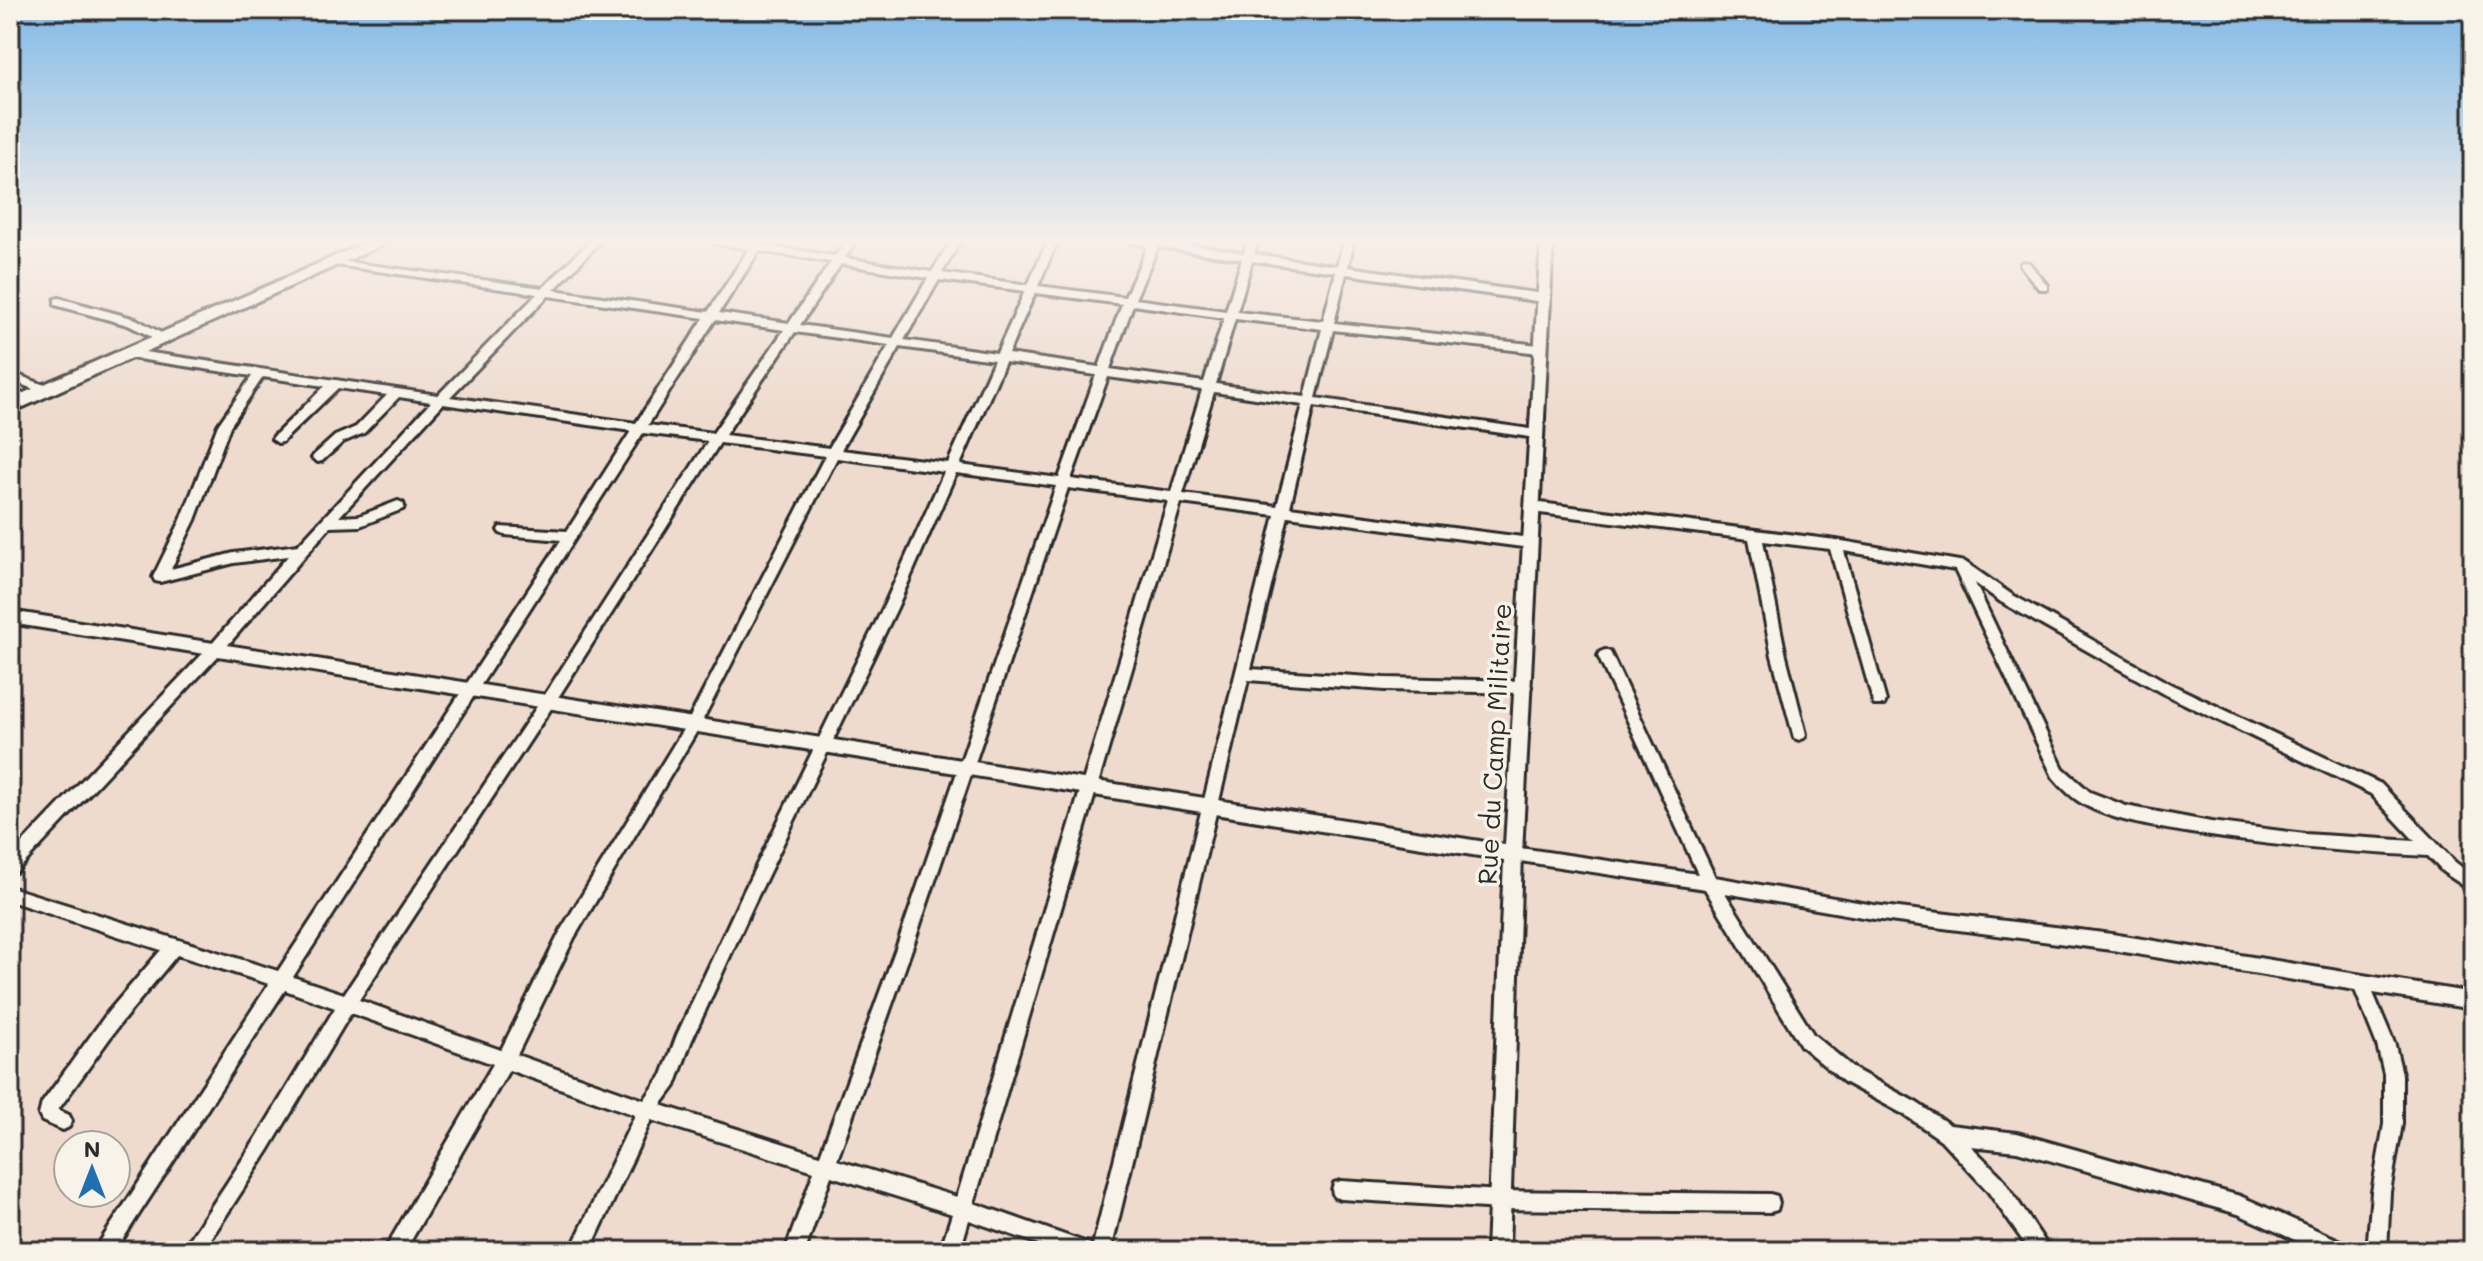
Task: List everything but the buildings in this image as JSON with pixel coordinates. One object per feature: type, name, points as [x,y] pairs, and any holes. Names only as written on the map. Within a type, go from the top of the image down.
[{"type":"main road","points":[[10,407],[255,299]]},
{"type":"street","points":[[10,867],[215,650],[302,549],[536,299]]},
{"type":"street","points":[[589,299],[1536,434]]},
{"type":"street","points":[[104,1251],[723,299]]},
{"type":"street","points":[[192,1251],[262,1145],[347,1004],[547,703],[717,437],[812,299]]},
{"type":"street","points":[[394,1251],[506,1058],[548,967],[692,727],[834,451],[923,299]]},
{"type":"street","points":[[580,1251],[647,1110],[669,1080],[683,1041],[890,608],[951,467],[1030,299]]},
{"type":"street","points":[[1120,299],[1329,327],[1539,349]]},
{"type":"street","points":[[950,1251],[1236,299]]},
{"type":"street","points":[[1101,1251],[1280,514],[1336,299]]},
{"type":"street","name":"Rue du Camp Militaire","points":[[1498,1251],[1513,854],[1543,299]]},
{"type":"street","points":[[795,1251],[1129,300]]},
{"type":"street","points":[[59,302],[132,322],[166,339]]},
{"type":"street","points":[[131,354],[638,428],[834,451],[1280,514],[1530,543]]},
{"type":"street","points":[[259,374],[224,425],[188,520],[160,577],[234,558],[302,549]]},
{"type":"street","points":[[10,376],[46,390]]},
{"type":"street","points":[[278,439],[334,385]]},
{"type":"street","points":[[318,458],[339,439],[360,430],[395,394]]},
{"type":"street","points":[[328,522],[360,521],[398,506]]},
{"type":"street","points":[[1532,507],[1836,545],[1960,566],[2006,598],[2165,688],[2376,789],[2431,849],[2473,885]]},
{"type":"street","points":[[505,530],[569,536]]},
{"type":"street","points":[[1755,534],[1799,734]]},
{"type":"street","points":[[1836,545],[1879,701]]},
{"type":"street","points":[[1960,566],[2058,772],[2078,793],[2097,804],[2138,815],[2233,834],[2310,844],[2431,849]]},
{"type":"street","points":[[10,617],[822,748],[1710,883],[1874,912],[2112,942],[2473,1001]]},
{"type":"street","points":[[1605,656],[1710,883],[1807,1040],[1850,1076],[1911,1109],[1947,1134],[1994,1183],[2041,1251]]},
{"type":"street","points":[[1242,674],[1385,684],[1524,687]]},
{"type":"street","points":[[10,894],[280,980],[647,1110],[962,1208],[1086,1251]]},
{"type":"street","points":[[63,1121],[48,1115],[48,1109],[114,1018],[175,945]]},
{"type":"street","points":[[2361,984],[2386,1045],[2393,1074],[2393,1124],[2381,1192],[2377,1251]]},
{"type":"street","points":[[1947,1134],[2017,1142],[2240,1205],[2341,1251]]},
{"type":"street","points":[[1341,1190],[1501,1200],[1770,1203]]}]
